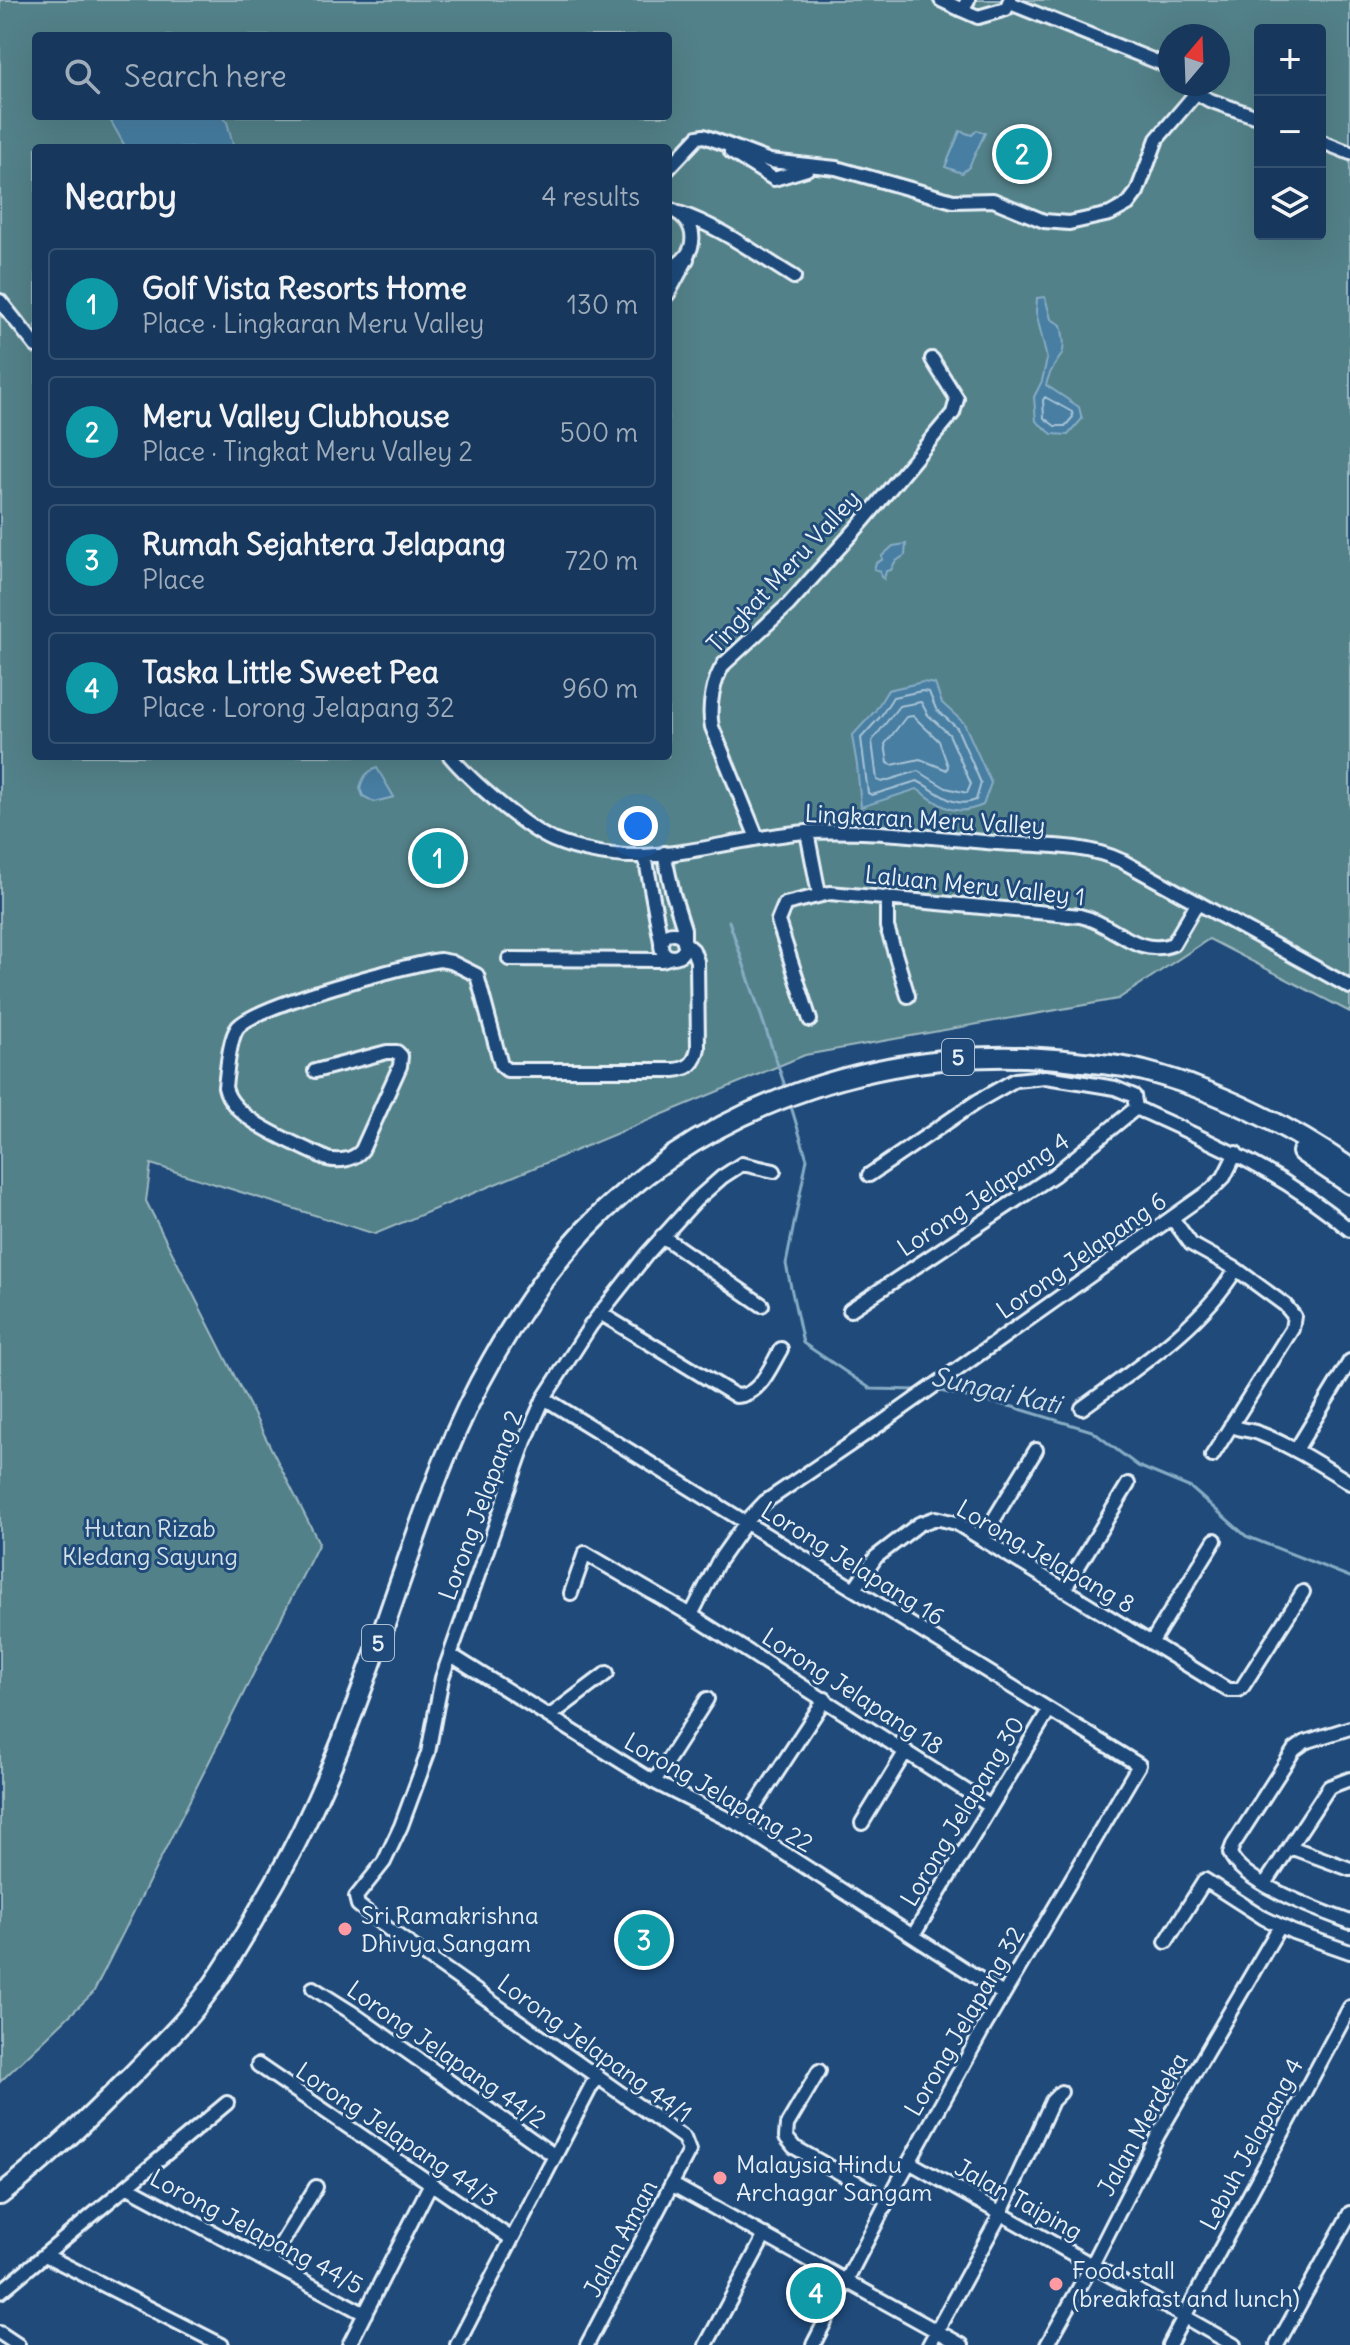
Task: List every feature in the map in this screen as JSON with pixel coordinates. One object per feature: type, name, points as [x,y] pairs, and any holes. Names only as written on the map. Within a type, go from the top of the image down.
[{"type":"highway","name":"5","points":[[0,2195],[76,2132],[179,2028],[232,1955],[275,1882],[323,1783],[396,1594],[434,1482],[491,1361],[539,1286],[586,1229],[635,1186],[696,1142],[760,1108],[817,1086],[883,1067],[945,1058],[1016,1056],[1102,1064],[1168,1078],[1239,1105],[1289,1130],[1350,1168]]},
{"type":"highway","name":"5","points":[[1102,1064],[1166,1086],[1234,1115],[1295,1148],[1350,1184]]},
{"type":"street","points":[[941,0],[965,5],[982,17],[1006,9],[1010,2],[1158,62]]},
{"type":"street","points":[[672,165],[698,137],[707,137],[770,161],[860,173],[942,199],[1003,202],[1044,221],[1069,223],[1120,210],[1133,199],[1157,139],[1188,96]]},
{"type":"street","points":[[1204,96],[1254,116]]},
{"type":"street","points":[[1326,143],[1350,153]]},
{"type":"street","points":[[672,209],[707,223],[794,277]]},
{"type":"street","points":[[672,209],[691,226],[693,243],[672,286]]},
{"type":"street","points":[[693,243],[706,234],[726,237]]},
{"type":"street","points":[[672,266],[688,256]]},
{"type":"street","points":[[0,301],[32,341]]},
{"type":"street","name":"Tingkat Meru Valley","points":[[757,838],[710,719],[717,676],[724,664],[807,584],[953,413],[957,399],[932,359]]},
{"type":"street","name":"Lingkaran Meru Valley","points":[[454,760],[478,785],[554,840],[604,853],[645,856],[807,832],[940,839],[1113,856],[1350,987]]},
{"type":"street","points":[[807,832],[819,894]]},
{"type":"street","points":[[509,959],[662,960],[682,952],[684,929],[664,853]]},
{"type":"street","points":[[645,856],[663,952],[688,961],[696,973]]},
{"type":"street","points":[[649,887],[670,884]]},
{"type":"street","name":"Laluan Meru Valley 1","points":[[810,1020],[778,921],[785,904],[819,894],[887,897],[1080,916],[1096,921],[1138,945],[1153,948],[1173,944],[1197,903]]},
{"type":"street","points":[[887,897],[887,927],[908,996]]},
{"type":"street","points":[[315,1071],[387,1052],[397,1052],[401,1056],[400,1066],[362,1150],[354,1157],[333,1161],[327,1159],[237,1110],[225,1087],[233,1035],[239,1025],[321,991],[424,963],[446,961],[477,975],[501,1065],[507,1070],[681,1070],[692,1064],[698,1048],[696,956],[679,935],[672,933],[665,936],[661,944],[644,958]]},
{"type":"street","points":[[869,1175],[978,1101],[1015,1080],[1045,1077],[1115,1088],[1134,1096],[1136,1108],[1236,1153],[1288,1182],[1350,1230]]},
{"type":"street","name":"Lorong Jelapang 4","points":[[850,1310],[1054,1175],[1136,1108]]},
{"type":"street","name":"Lorong Jelapang 6","points":[[746,1522],[765,1502],[1172,1218],[1224,1177],[1236,1153]]},
{"type":"street","name":"Lorong Jelapang 2","points":[[391,1931],[358,1905],[356,1897],[384,1862],[401,1826],[428,1753],[442,1678],[515,1469],[544,1398],[600,1313],[662,1236],[696,1200],[736,1166],[749,1164],[774,1171]]},
{"type":"street","points":[[1172,1218],[1191,1244],[1236,1269],[1285,1305],[1294,1316],[1292,1329],[1212,1456]]},
{"type":"street","points":[[662,1236],[762,1305]]},
{"type":"street","points":[[1082,1408],[1176,1336],[1219,1294],[1236,1269]]},
{"type":"street","points":[[600,1313],[736,1396],[746,1396],[757,1388],[781,1349]]},
{"type":"street","points":[[1296,1450],[1350,1361]]},
{"type":"street","name":"Lorong Jelapang 16","points":[[544,1398],[1139,1765]]},
{"type":"street","points":[[1231,1425],[1236,1429],[1257,1432],[1296,1450],[1350,1483]]},
{"type":"street","points":[[982,1539],[1036,1450]]},
{"type":"street","points":[[1064,1590],[1128,1484]]},
{"type":"street","name":"Lorong Jelapang 8","points":[[854,1589],[876,1557],[927,1520],[946,1519],[1228,1690],[1239,1690],[1243,1686],[1303,1592]]},
{"type":"street","points":[[691,1615],[718,1562],[746,1522]]},
{"type":"street","points":[[1151,1643],[1215,1540]]},
{"type":"street","name":"Lorong Jelapang 18","points":[[571,1593],[585,1553],[691,1615],[990,1806]]},
{"type":"street","name":"Lorong Jelapang 22","points":[[451,1655],[654,1782],[742,1826],[1003,1994]]},
{"type":"street","points":[[550,1716],[607,1673]]},
{"type":"street","points":[[654,1782],[707,1699]]},
{"type":"street","points":[[742,1826],[825,1699]]},
{"type":"street","name":"Lorong Jelapang 30","points":[[913,1936],[1049,1710]]},
{"type":"street","points":[[1350,1728],[1299,1745],[1230,1853],[1235,1862],[1288,1899],[1350,1922]]},
{"type":"street","points":[[862,1823],[906,1751]]},
{"type":"street","name":"Lorong Jelapang 32","points":[[813,2345],[888,2200],[1003,1994],[1139,1765]]},
{"type":"street","points":[[1265,1884],[1329,1787],[1350,1779]]},
{"type":"street","points":[[1290,1847],[1350,1869]]},
{"type":"street","points":[[1166,1942],[1205,1880],[1280,1926],[1350,1952]]},
{"type":"street","name":"Jalan Merdeka","points":[[1047,2345],[1158,2135],[1280,1926]]},
{"type":"street","name":"Lorong Jelapang 44/1","points":[[391,1931],[684,2138],[689,2151]]},
{"type":"street","name":"Lorong Jelapang 44/2","points":[[313,1988],[555,2156]]},
{"type":"street","name":"Lebuh Jelapang 4","points":[[1169,2345],[1350,2007]]},
{"type":"street","name":"Lorong Jelapang 44/3","points":[[258,2065],[512,2239]]},
{"type":"street","points":[[819,2071],[787,2125],[786,2137],[794,2147],[888,2200]]},
{"type":"street","points":[[457,2345],[597,2075]]},
{"type":"street","points":[[929,2345],[1000,2215],[1052,2101],[1061,2092]]},
{"type":"street","points":[[0,2292],[227,2103]]},
{"type":"street","name":"Jalan Aman","points":[[587,2345],[689,2151]]},
{"type":"street","name":"Jalan Taiping","points":[[909,2162],[1234,2345]]},
{"type":"street","points":[[349,2345],[431,2183]]},
{"type":"street","points":[[673,2185],[962,2345]]},
{"type":"street","name":"Lorong Jelapang 44/5","points":[[128,2187],[365,2314]]},
{"type":"street","points":[[270,2262],[316,2187]]},
{"type":"street","points":[[1277,2345],[1350,2213]]},
{"type":"street","points":[[706,2345],[765,2235]]},
{"type":"street","points":[[45,2255],[222,2345]]},
{"type":"street","points":[[0,2333],[18,2345]]},
{"type":"green space","name":"Hutan Rizab Kledang Sayung","points":[[0,0],[1350,0],[1350,1012],[1209,939],[1118,999],[805,1055],[375,1234],[151,1164],[146,1201],[319,1543],[93,1993],[0,2082]]},
{"type":"water","points":[[110,120],[225,120],[233,144],[124,144]]},
{"type":"water","points":[[977,130],[985,133],[969,167],[962,173],[945,167],[960,131],[972,135]]},
{"type":"water","points":[[1045,297],[1051,319],[1061,325],[1064,347],[1046,385],[1079,407],[1082,419],[1068,435],[1052,434],[1036,421],[1034,397],[1047,359],[1036,312],[1037,298]]},
{"type":"water","points":[[906,544],[905,555],[895,562],[891,570],[886,571],[884,579],[881,577],[880,571],[874,569],[876,563],[893,546]]},
{"type":"water","points":[[923,682],[935,684],[942,703],[964,723],[991,783],[983,805],[956,810],[941,805],[917,789],[861,807],[852,736],[875,711],[888,690]]},
{"type":"water","points":[[377,768],[394,797],[374,802],[363,796],[360,788],[366,775]]},
{"type":"waterway","name":"Sungai Kati","points":[[729,921],[787,1092]]},
{"type":"waterway","name":"Sungai Kati","points":[[790,1103],[807,1159],[786,1264],[803,1343],[871,1389],[919,1390]]},
{"type":"waterway","name":"Sungai Kati","points":[[935,1390],[1013,1407],[1092,1431],[1138,1466],[1191,1488],[1246,1536],[1350,1577]]},
{"type":"place","name":"Meru Valley Clubhouse","points":[[1022,154]]},
{"type":"place","name":"Golf Vista Resorts Home","points":[[438,858]]},
{"type":"place","name":"Sri Ramakrishna Dhivya Sangam","points":[[345,1929]]},
{"type":"place","name":"Rumah Sejahtera Jelapang","points":[[644,1940]]},
{"type":"place","name":"Malaysia Hindu Archagar Sangam","points":[[720,2178]]},
{"type":"place","name":"Food stall (breakfast and lunch)","points":[[1056,2284]]},
{"type":"place","name":"Taska Little Sweet Pea","points":[[816,2293]]}]
